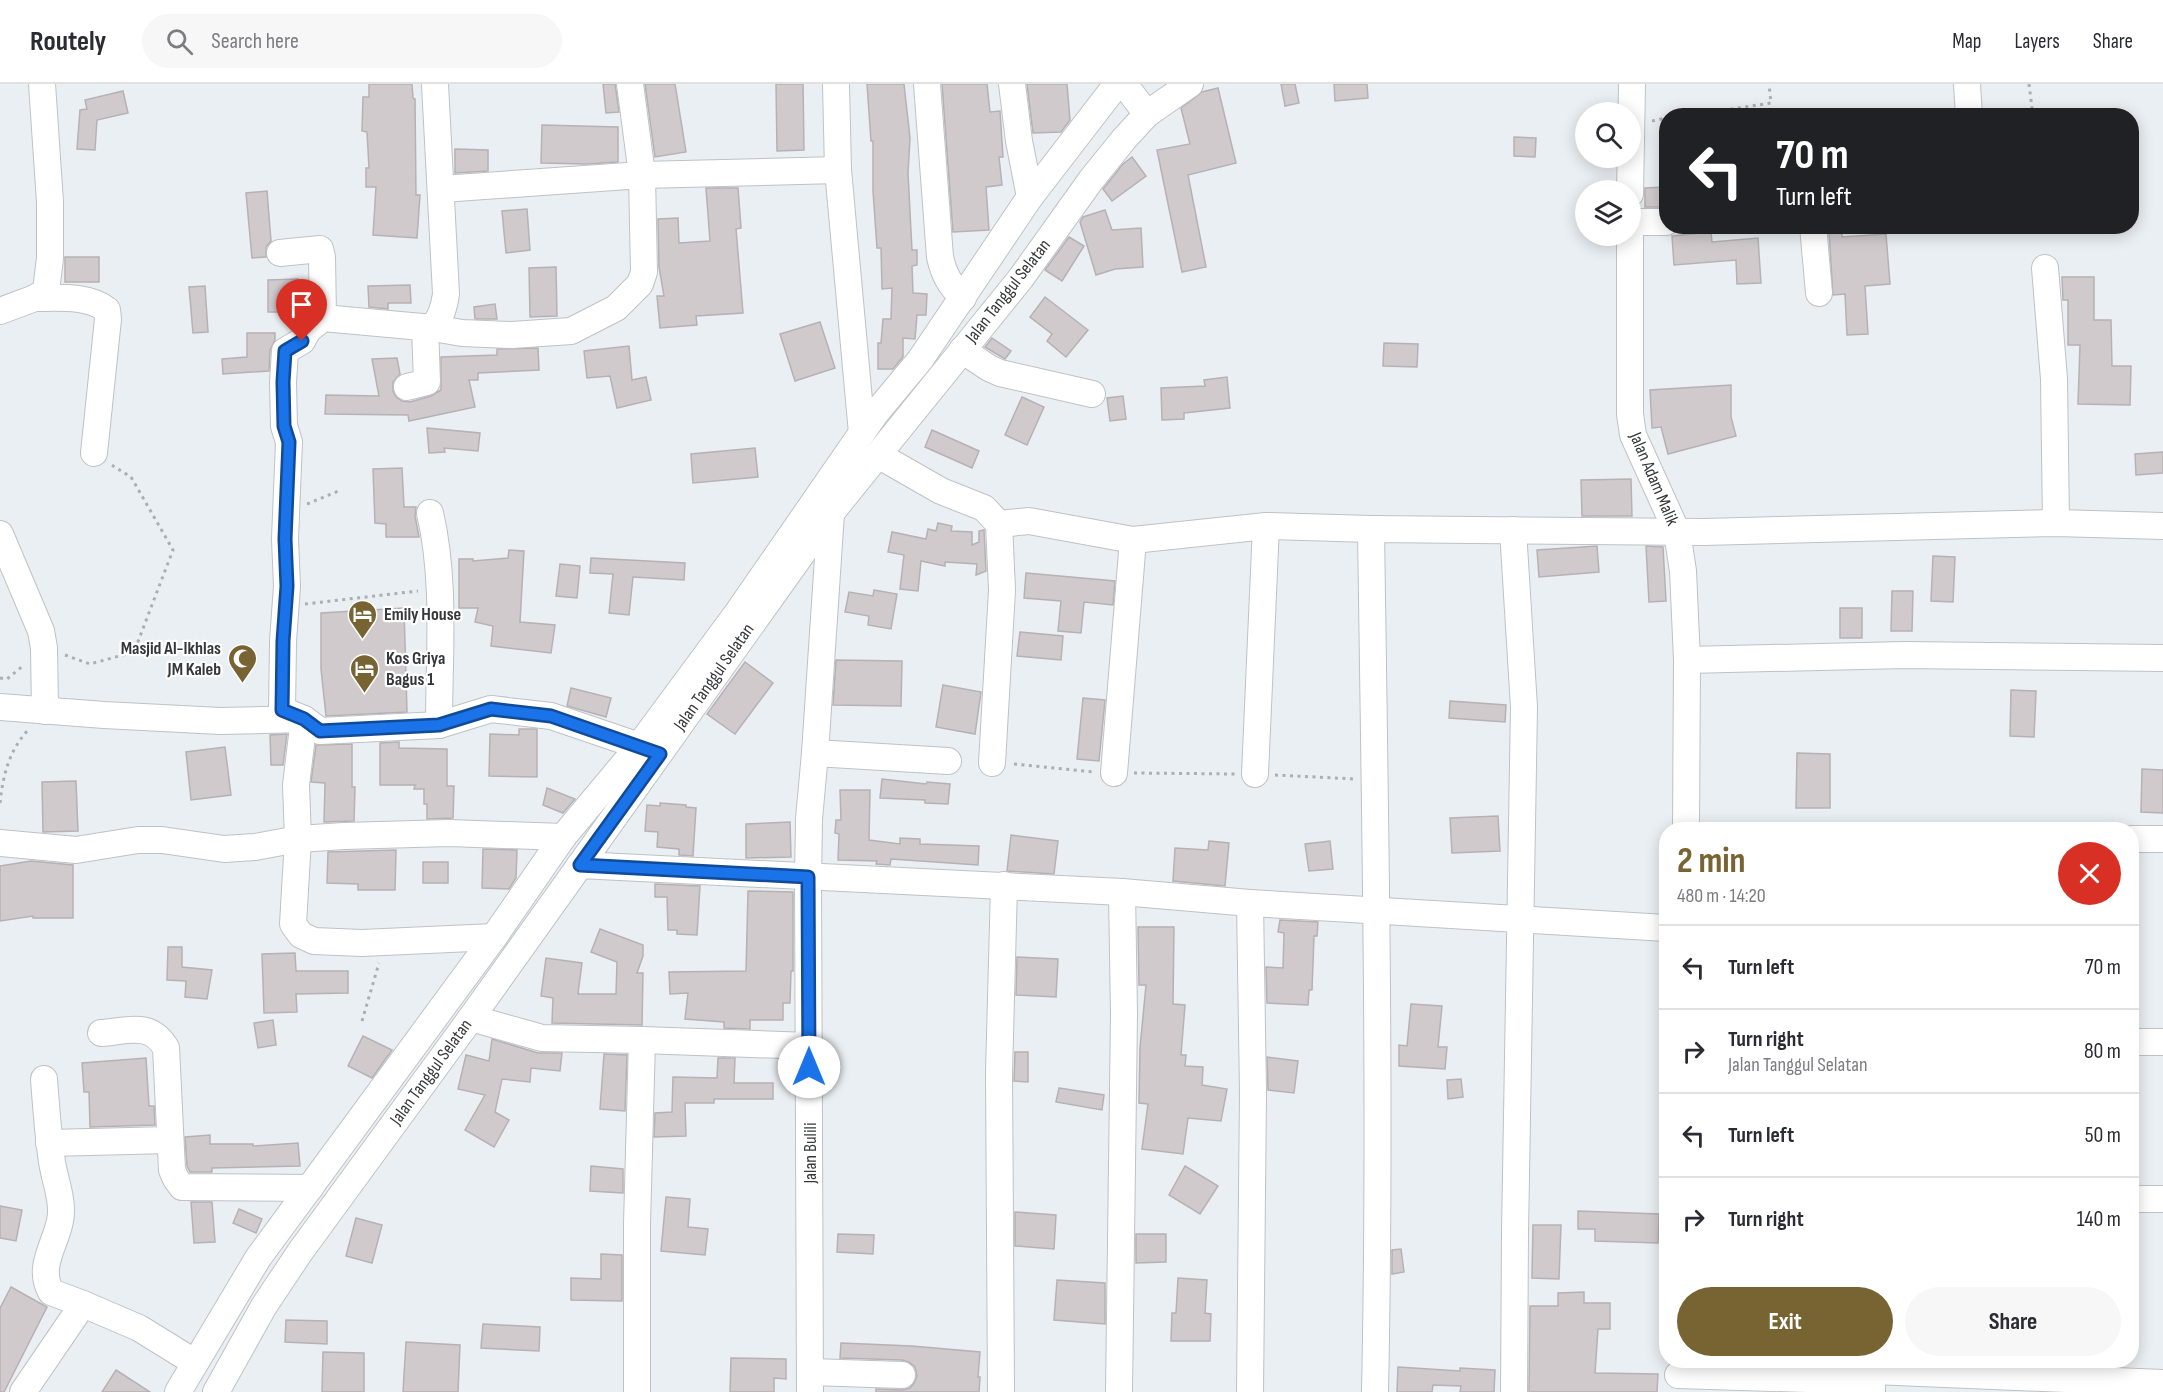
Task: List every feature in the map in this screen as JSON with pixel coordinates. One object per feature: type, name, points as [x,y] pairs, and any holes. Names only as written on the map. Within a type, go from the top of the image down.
[{"type":"street","points":[[0,311],[35,298],[46,291],[50,258],[50,202],[42,84]]},
{"type":"street","points":[[407,387],[427,382],[429,327],[444,310],[446,294],[435,84]]},
{"type":"street","points":[[630,84],[642,175],[644,272],[640,284],[616,308],[571,331],[512,334],[462,333],[429,327],[323,318],[308,330],[302,341],[285,351],[284,426],[289,442],[282,710],[304,719],[320,731],[439,725],[491,709],[517,711],[551,716],[650,750]]},
{"type":"street","points":[[836,84],[838,170],[869,423]]},
{"type":"street","points":[[927,84],[940,257],[945,275],[963,298]]},
{"type":"street","points":[[1012,84],[1019,141],[1030,197]]},
{"type":"street","name":"Jalan Tanggul Selatan","points":[[216,1392],[264,1306],[300,1252],[580,865],[738,612],[802,518],[869,423],[920,360],[1030,197],[1117,84]]},
{"type":"street","points":[[1124,84],[1147,114]]},
{"type":"street","name":"Jalan Tanggul Selatan","points":[[178,1392],[258,1258],[494,937],[563,837],[650,750],[759,612],[831,513],[1021,278],[1091,180],[1124,139],[1147,114],[1190,84]]},
{"type":"street","points":[[1630,180],[1632,84]]},
{"type":"street","points":[[1967,84],[1968,108]]},
{"type":"street","points":[[442,189],[642,175],[838,170]]},
{"type":"street","points":[[1641,222],[1659,222]]},
{"type":"street","points":[[1814,234],[1818,293]]},
{"type":"street","name":"Jalan Adam Malik","points":[[1630,246],[1630,414],[1633,435],[1677,532],[1683,571],[1687,660],[1686,822]]},
{"type":"street","points":[[280,253],[320,249],[323,318]]},
{"type":"street","points":[[992,255],[1021,278]]},
{"type":"street","points":[[2045,268],[2054,379],[2056,524]]},
{"type":"street","points":[[35,298],[78,300],[101,306],[107,310],[108,319],[94,453]]},
{"type":"street","points":[[962,350],[989,369],[1000,373],[1092,394]]},
{"type":"street","points":[[878,454],[941,491],[984,508],[999,524],[1002,590],[992,763]]},
{"type":"street","points":[[430,513],[435,535],[440,588],[439,725]]},
{"type":"street","name":"Jalan Bulili","points":[[810,1382],[809,819],[831,513]]},
{"type":"street","points":[[999,524],[1029,521],[1133,540],[1266,526],[1677,532],[2056,524],[2163,526]]},
{"type":"street","points":[[1255,774],[1266,526]]},
{"type":"street","points":[[1371,529],[1377,911],[1375,1392]]},
{"type":"street","points":[[1513,530],[1524,707],[1514,1392]]},
{"type":"street","points":[[0,534],[40,631],[44,648],[45,711]]},
{"type":"street","points":[[1114,773],[1133,540]]},
{"type":"street","points":[[1687,660],[1905,655],[2163,658]]},
{"type":"street","points":[[0,707],[220,721],[304,719]]},
{"type":"street","points":[[304,719],[296,785],[298,839],[293,924],[301,935],[314,941],[494,937]]},
{"type":"street","points":[[814,753],[948,761]]},
{"type":"street","points":[[0,843],[76,850],[138,840],[162,840],[183,841],[224,849],[255,847],[298,839],[449,833],[563,837]]},
{"type":"street","points":[[2139,839],[2163,839]]},
{"type":"street","points":[[580,865],[1004,885],[1250,903],[1659,928]]},
{"type":"street","points":[[1001,1392],[999,1062],[1004,885]]},
{"type":"street","points":[[1119,1392],[1124,1014],[1122,892]]},
{"type":"street","points":[[1250,903],[1253,1092],[1250,1392]]},
{"type":"street","points":[[471,1018],[542,1038],[809,1046]]},
{"type":"street","points":[[101,1033],[143,1030],[155,1033],[162,1042],[167,1056],[172,1170],[182,1187],[310,1188]]},
{"type":"street","points":[[637,1392],[637,1224],[642,1040]]},
{"type":"street","points":[[2139,1042],[2163,1042]]},
{"type":"street","points":[[44,1079],[49,1143],[61,1208],[60,1222],[48,1253],[45,1275],[51,1292],[114,1315],[194,1362]]},
{"type":"street","points":[[49,1143],[170,1140]]},
{"type":"street","points":[[2139,1199],[2163,1199]]},
{"type":"street","points":[[23,1392],[83,1304]]},
{"type":"street","points":[[810,1382],[902,1375]]},
{"type":"street","points":[[1678,1376],[1873,1376],[2163,1383]]},
{"type":"path","points":[[1738,108],[1771,103],[1769,84]]},
{"type":"path","points":[[2030,84],[2032,108]]},
{"type":"path","points":[[0,678],[7,679],[44,648],[90,664],[134,652],[173,550],[131,477],[94,453]]},
{"type":"path","points":[[286,512],[341,490]]},
{"type":"path","points":[[286,606],[440,588]]},
{"type":"path","points":[[0,803],[5,770],[17,742],[45,711]]},
{"type":"path","points":[[992,763],[1114,773],[1255,774],[1375,780]]},
{"type":"path","points":[[362,1021],[385,941]]},
{"type":"building","points":[[369,84],[412,84],[415,99],[416,195],[420,195],[417,238],[373,235],[376,187],[366,187],[366,168],[369,168],[367,132],[362,131],[363,97],[369,97]]},
{"type":"building","points":[[603,84],[615,84],[619,112],[606,113]]},
{"type":"building","points":[[645,84],[675,84],[686,152],[655,157]]},
{"type":"building","points":[[776,84],[803,84],[804,150],[777,151]]},
{"type":"building","points":[[867,84],[904,84],[910,138],[908,173],[912,250],[917,250],[917,265],[912,266],[913,293],[927,294],[926,315],[917,315],[915,339],[903,338],[903,357],[893,369],[878,369],[878,343],[881,343],[883,319],[891,319],[892,288],[882,289],[881,248],[877,248],[873,191],[873,141],[871,141]]},
{"type":"building","points":[[942,84],[987,84],[990,112],[1000,111],[1003,157],[999,157],[1002,185],[986,187],[989,230],[953,232]]},
{"type":"building","points":[[1027,84],[1067,84],[1070,120],[1061,132],[1033,133]]},
{"type":"building","points":[[1281,84],[1295,84],[1299,103],[1285,106]]},
{"type":"building","points":[[1334,84],[1367,84],[1368,98],[1335,101]]},
{"type":"building","points":[[1218,88],[1236,163],[1188,175],[1206,267],[1182,272],[1157,150],[1190,144],[1181,108],[1202,92]]},
{"type":"building","points":[[123,91],[128,113],[97,120],[95,150],[77,149],[80,110],[87,109],[85,100]]},
{"type":"building","points":[[542,125],[618,127],[618,162],[541,163]]},
{"type":"building","points":[[1514,137],[1536,138],[1535,157],[1514,156]]},
{"type":"building","points":[[455,149],[488,150],[488,171],[455,173]]},
{"type":"building","points":[[1132,157],[1146,176],[1112,201],[1103,189],[1123,164]]},
{"type":"building","points":[[1659,187],[1659,207],[1645,207],[1645,188]]},
{"type":"building","points":[[706,188],[738,188],[741,228],[736,229],[743,313],[696,316],[697,325],[660,328],[657,296],[664,296],[659,267],[658,219],[678,218],[679,243],[710,241]]},
{"type":"building","points":[[267,191],[271,241],[266,247],[266,257],[252,258],[246,193]]},
{"type":"building","points":[[527,209],[530,250],[506,253],[502,211]]},
{"type":"building","points":[[1105,210],[1112,230],[1141,228],[1143,267],[1115,269],[1096,275],[1080,222],[1083,217]]},
{"type":"building","points":[[1711,234],[1712,242],[1758,238],[1761,283],[1737,284],[1736,260],[1674,265],[1672,236]]},
{"type":"building","points":[[1829,234],[1842,234],[1842,237],[1886,234],[1890,284],[1865,286],[1868,334],[1847,335],[1845,294],[1833,295]]},
{"type":"building","points":[[1069,237],[1084,246],[1062,281],[1045,270]]},
{"type":"building","points":[[65,257],[99,257],[99,282],[65,282]]},
{"type":"building","points":[[556,267],[557,316],[530,317],[529,268]]},
{"type":"building","points":[[2062,277],[2094,277],[2094,320],[2111,320],[2112,366],[2131,366],[2130,405],[2078,404],[2080,345],[2068,345],[2068,300],[2063,300]]},
{"type":"building","points":[[298,279],[298,312],[268,312],[268,280]]},
{"type":"building","points":[[410,285],[411,303],[388,303],[388,309],[369,307],[368,286]]},
{"type":"building","points":[[205,286],[208,332],[193,333],[189,287]]},
{"type":"building","points":[[1045,297],[1088,330],[1066,357],[1047,341],[1052,334],[1030,317]]},
{"type":"building","points":[[495,304],[497,319],[475,319],[474,307]]},
{"type":"building","points":[[820,322],[835,368],[795,381],[780,334]]},
{"type":"building","points":[[247,333],[275,333],[275,340],[270,350],[269,371],[223,374],[222,359],[247,357]]},
{"type":"building","points":[[992,338],[1011,351],[1005,359],[985,347]]},
{"type":"building","points":[[1384,343],[1418,344],[1417,367],[1383,366]]},
{"type":"building","points":[[629,346],[632,380],[646,377],[651,400],[617,408],[610,376],[587,378],[584,351]]},
{"type":"building","points":[[538,348],[539,370],[478,373],[478,380],[469,380],[475,407],[409,421],[408,415],[325,414],[326,395],[379,396],[372,359],[397,358],[400,374],[393,382],[393,391],[402,401],[410,402],[431,396],[441,390],[441,357],[497,355],[497,349]]},
{"type":"building","points":[[1227,377],[1230,408],[1184,413],[1184,419],[1162,420],[1161,388],[1205,386],[1204,380]]},
{"type":"building","points":[[1731,385],[1731,417],[1736,436],[1668,454],[1661,427],[1652,428],[1650,390]]},
{"type":"building","points":[[1123,396],[1126,419],[1110,421],[1107,398]]},
{"type":"building","points":[[1022,397],[1044,407],[1027,445],[1005,435]]},
{"type":"building","points":[[427,428],[480,433],[478,451],[444,448],[445,452],[429,453]]},
{"type":"building","points":[[932,430],[979,451],[972,468],[925,447]]},
{"type":"building","points":[[755,448],[758,477],[693,483],[691,454]]},
{"type":"building","points":[[2163,452],[2163,473],[2136,475],[2135,454]]},
{"type":"building","points":[[402,468],[404,507],[416,507],[415,516],[419,537],[386,537],[386,524],[375,523],[373,469]]},
{"type":"building","points":[[1631,479],[1632,516],[1582,516],[1581,480]]},
{"type":"building","points":[[938,523],[952,526],[951,531],[972,532],[972,545],[979,542],[979,531],[984,530],[986,571],[976,575],[977,564],[945,562],[945,566],[921,561],[918,591],[900,589],[904,555],[888,552],[892,532],[926,539],[928,529],[936,531]]},
{"type":"building","points":[[1597,546],[1599,572],[1539,577],[1537,550]]},
{"type":"building","points":[[1646,546],[1663,547],[1666,601],[1649,602]]},
{"type":"building","points":[[509,550],[524,551],[520,622],[555,625],[551,653],[491,646],[493,626],[475,622],[478,608],[459,608],[459,559],[473,559],[473,561],[508,558]]},
{"type":"building","points":[[1933,556],[1955,557],[1953,602],[1931,601]]},
{"type":"building","points":[[591,558],[685,563],[684,580],[633,577],[629,615],[609,613],[613,574],[590,573]]},
{"type":"building","points":[[560,564],[580,566],[577,598],[556,596]]},
{"type":"building","points":[[1026,573],[1115,581],[1113,605],[1084,602],[1081,633],[1058,631],[1061,601],[1024,598]]},
{"type":"building","points":[[874,590],[897,594],[891,629],[868,625],[869,616],[845,612],[849,592],[873,596]]},
{"type":"building","points":[[1892,591],[1913,591],[1912,631],[1891,631]]},
{"type":"building","points":[[404,608],[407,712],[326,716],[321,669],[321,613]]},
{"type":"building","points":[[1840,608],[1862,608],[1862,638],[1840,638]]},
{"type":"building","points":[[1020,632],[1063,636],[1061,660],[1017,656]]},
{"type":"building","points":[[836,660],[902,661],[901,706],[833,705]]},
{"type":"building","points":[[745,662],[773,683],[735,734],[707,714]]},
{"type":"building","points":[[943,685],[981,692],[975,734],[936,727]]},
{"type":"building","points":[[571,688],[611,698],[606,717],[567,706]]},
{"type":"building","points":[[2011,690],[2036,691],[2034,737],[2010,736]]},
{"type":"building","points":[[1083,698],[1105,700],[1099,761],[1077,759]]},
{"type":"building","points":[[1450,701],[1506,705],[1505,722],[1449,718]]},
{"type":"building","points":[[519,729],[537,729],[537,777],[489,776],[490,734],[519,735]]},
{"type":"building","points":[[287,734],[283,765],[271,765],[270,735]]},
{"type":"building","points":[[399,742],[399,748],[447,749],[447,786],[454,786],[453,818],[427,819],[424,789],[414,789],[415,785],[380,785],[380,743]]},
{"type":"building","points":[[352,744],[352,787],[355,787],[354,821],[324,822],[325,783],[311,782],[316,745]]},
{"type":"building","points":[[225,747],[231,795],[191,800],[186,752]]},
{"type":"building","points":[[1797,753],[1830,754],[1830,808],[1796,808]]},
{"type":"building","points":[[2142,769],[2163,770],[2163,813],[2141,812]]},
{"type":"building","points":[[882,779],[950,784],[948,804],[925,803],[925,800],[880,798]]},
{"type":"building","points":[[76,781],[78,831],[43,832],[42,782]]},
{"type":"building","points":[[547,788],[575,799],[563,813],[543,805]]},
{"type":"building","points":[[840,790],[870,790],[869,840],[900,844],[900,838],[920,839],[920,844],[979,846],[978,865],[891,859],[890,865],[876,864],[877,861],[838,860],[839,834],[835,833],[836,820],[841,820]]},
{"type":"building","points":[[660,803],[696,808],[693,856],[679,855],[679,849],[657,847],[658,832],[645,831],[647,805],[660,806]]},
{"type":"building","points":[[1498,816],[1500,851],[1452,853],[1450,818]]},
{"type":"building","points":[[790,822],[791,857],[746,858],[746,824]]},
{"type":"building","points":[[1011,835],[1058,841],[1054,874],[1007,871]]},
{"type":"building","points":[[1209,841],[1229,843],[1225,886],[1173,881],[1175,848],[1208,850]]},
{"type":"building","points":[[1330,841],[1333,869],[1309,871],[1305,844]]},
{"type":"building","points":[[483,849],[517,850],[516,878],[509,889],[482,888]]},
{"type":"building","points":[[396,850],[395,890],[358,890],[358,884],[327,883],[328,852]]},
{"type":"building","points":[[31,861],[73,865],[73,918],[33,918],[33,916],[0,921],[0,866]]},
{"type":"building","points":[[423,862],[448,862],[448,883],[423,883]]},
{"type":"building","points":[[655,884],[700,886],[697,935],[677,934],[677,930],[668,930],[667,897],[655,897]]},
{"type":"building","points":[[748,891],[793,892],[793,971],[791,971],[790,1003],[783,1003],[783,1020],[750,1020],[750,1029],[724,1028],[724,1022],[685,1019],[688,993],[670,994],[669,972],[746,971]]},
{"type":"building","points":[[1280,920],[1318,922],[1317,936],[1314,936],[1312,990],[1309,990],[1308,1005],[1267,1003],[1266,967],[1283,968],[1284,933],[1278,932]]},
{"type":"building","points":[[1138,927],[1174,927],[1173,1004],[1185,1005],[1181,1055],[1186,1055],[1185,1066],[1203,1067],[1202,1085],[1227,1089],[1221,1121],[1188,1118],[1183,1154],[1142,1149],[1148,1104],[1139,1103],[1140,1048],[1146,985],[1139,985]]},
{"type":"building","points":[[600,929],[643,945],[643,956],[637,973],[643,973],[642,1025],[552,1023],[553,998],[541,996],[546,958],[582,963],[578,994],[616,994],[617,962],[591,952]]},
{"type":"building","points":[[168,947],[182,947],[182,967],[212,970],[207,999],[185,997],[186,981],[167,980]]},
{"type":"building","points":[[295,953],[296,971],[348,971],[348,993],[296,994],[297,1012],[264,1013],[262,954]]},
{"type":"building","points":[[1017,957],[1058,959],[1056,997],[1016,995]]},
{"type":"building","points":[[1411,1004],[1442,1006],[1438,1047],[1447,1047],[1445,1069],[1399,1066],[1399,1045],[1407,1046]]},
{"type":"building","points":[[273,1020],[276,1045],[258,1048],[254,1023]]},
{"type":"building","points":[[363,1036],[392,1050],[372,1078],[348,1066]]},
{"type":"building","points":[[492,1039],[538,1053],[562,1053],[560,1071],[531,1068],[530,1082],[502,1079],[495,1112],[509,1120],[494,1147],[465,1130],[485,1095],[458,1089],[466,1055],[489,1061]]},
{"type":"building","points":[[1015,1052],[1028,1052],[1028,1082],[1014,1081]]},
{"type":"building","points":[[604,1054],[627,1055],[625,1111],[600,1109]]},
{"type":"building","points":[[1267,1057],[1298,1061],[1294,1093],[1268,1090]]},
{"type":"building","points":[[146,1058],[149,1106],[154,1106],[155,1125],[90,1127],[89,1092],[84,1092],[82,1063]]},
{"type":"building","points":[[718,1058],[735,1058],[734,1083],[773,1083],[773,1099],[714,1099],[714,1103],[685,1103],[686,1136],[654,1137],[655,1113],[672,1112],[673,1077],[717,1078]]},
{"type":"building","points":[[1461,1079],[1463,1097],[1448,1099],[1447,1080]]},
{"type":"building","points":[[1059,1088],[1104,1095],[1102,1110],[1056,1102]]},
{"type":"building","points":[[210,1135],[210,1144],[253,1144],[253,1146],[298,1143],[300,1166],[212,1168],[212,1172],[190,1172],[187,1166],[185,1137]]},
{"type":"building","points":[[591,1166],[623,1169],[623,1193],[590,1191]]},
{"type":"building","points":[[1185,1166],[1218,1186],[1200,1214],[1169,1195]]},
{"type":"building","points":[[666,1197],[690,1199],[688,1227],[708,1229],[705,1255],[661,1251]]},
{"type":"building","points":[[191,1202],[212,1202],[215,1242],[194,1243]]},
{"type":"building","points":[[0,1206],[22,1210],[16,1241],[0,1238]]},
{"type":"building","points":[[239,1209],[262,1219],[256,1233],[233,1223]]},
{"type":"building","points":[[1578,1211],[1659,1214],[1658,1243],[1595,1241],[1595,1229],[1578,1229]]},
{"type":"building","points":[[1015,1212],[1056,1215],[1054,1249],[1015,1246]]},
{"type":"building","points":[[356,1218],[382,1225],[372,1263],[346,1256]]},
{"type":"building","points":[[1533,1225],[1561,1225],[1559,1279],[1532,1278]]},
{"type":"building","points":[[838,1234],[874,1235],[873,1254],[837,1252]]},
{"type":"building","points":[[1136,1234],[1166,1234],[1166,1262],[1136,1263]]},
{"type":"building","points":[[1401,1249],[1404,1272],[1392,1274],[1392,1250]]},
{"type":"building","points":[[601,1254],[622,1255],[622,1301],[571,1300],[571,1278],[601,1279]]},
{"type":"building","points":[[1178,1278],[1207,1280],[1205,1313],[1211,1314],[1210,1341],[1171,1341],[1172,1313],[1176,1313]]},
{"type":"building","points":[[1057,1280],[1105,1283],[1105,1324],[1054,1320]]},
{"type":"building","points":[[11,1287],[47,1307],[4,1392],[0,1392],[0,1308]]},
{"type":"building","points":[[1584,1292],[1584,1303],[1610,1303],[1610,1329],[1598,1329],[1595,1373],[1658,1374],[1657,1392],[1529,1392],[1530,1306],[1558,1306],[1558,1293]]},
{"type":"building","points":[[286,1320],[327,1321],[327,1344],[285,1342]]},
{"type":"building","points":[[483,1324],[540,1327],[539,1351],[481,1348]]},
{"type":"building","points":[[406,1342],[460,1345],[458,1392],[403,1392]]},
{"type":"building","points":[[841,1343],[980,1352],[979,1392],[876,1392],[876,1389],[910,1388],[917,1376],[915,1367],[902,1360],[840,1358]]},
{"type":"building","points":[[323,1352],[364,1353],[364,1392],[322,1392]]},
{"type":"building","points":[[731,1358],[786,1359],[786,1379],[774,1378],[774,1392],[730,1392]]},
{"type":"building","points":[[1398,1367],[1460,1371],[1460,1368],[1495,1370],[1494,1392],[1460,1392],[1461,1386],[1433,1385],[1432,1392],[1397,1392]]},
{"type":"building","points":[[116,1370],[150,1392],[102,1392]]},
{"type":"place","name":"Emily House","points":[[363,640]]},
{"type":"place","name":"Masjid Al-Ikhlas JM Kaleb","points":[[242,684]]},
{"type":"place","name":"Kos Griya Bagus 1","points":[[365,694]]},
{"type":"route","points":[[302,341],[285,351],[283,382],[284,426],[289,442],[282,710],[304,719],[320,731],[439,725],[491,709],[517,711],[551,716],[660,754],[580,865],[808,877],[809,1067]]}]
